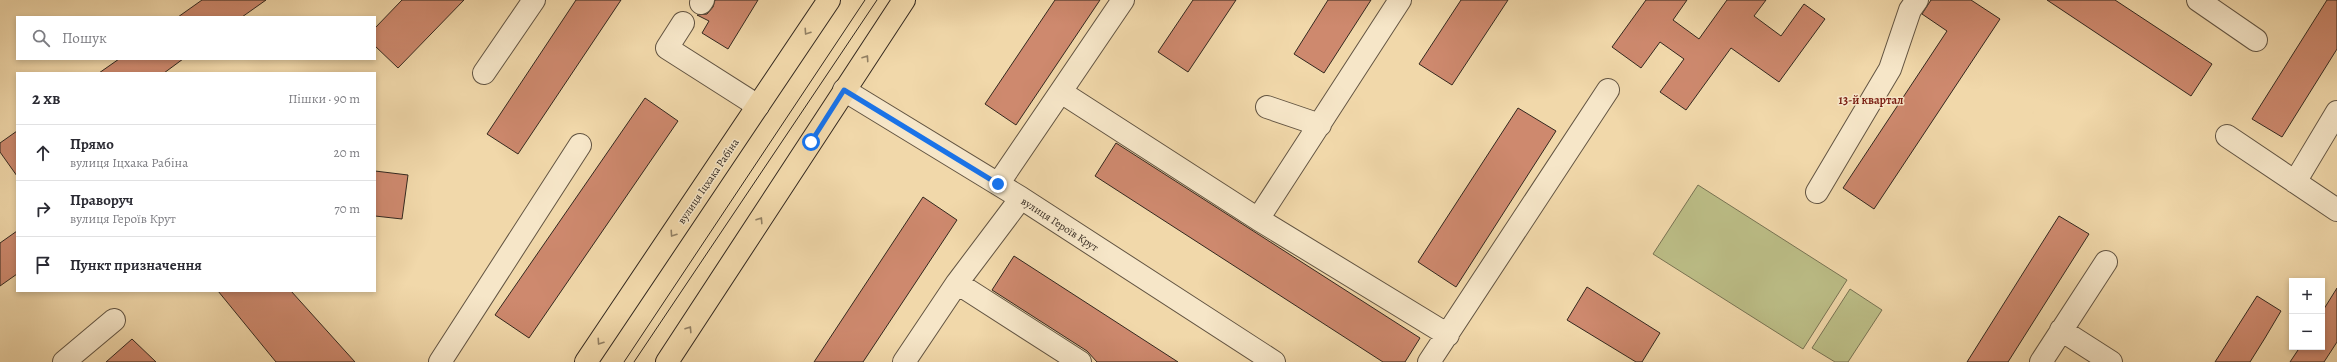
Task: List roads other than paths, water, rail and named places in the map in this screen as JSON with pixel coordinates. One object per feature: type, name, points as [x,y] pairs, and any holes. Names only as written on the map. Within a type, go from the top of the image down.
[{"type":"main road","name":"вулиця Іцхака Рабіна","points":[[586,362],[829,0]]},
{"type":"main road","points":[[667,362],[904,0]]},
{"type":"street","points":[[484,73],[534,0]]},
{"type":"street","points":[[998,184],[1123,0]]},
{"type":"street","points":[[1258,219],[1400,0]]},
{"type":"street","points":[[1817,192],[1890,69],[1910,10],[1917,0]]},
{"type":"street","points":[[2198,0],[2256,40]]},
{"type":"street","points":[[683,23],[667,48],[758,106]]},
{"type":"street","name":"вулиця Героїв Крут","points":[[844,90],[1021,198],[1274,362]]},
{"type":"street","points":[[1429,362],[1448,336],[1608,90]]},
{"type":"street","points":[[1061,92],[1258,219],[1448,336]]},
{"type":"street","points":[[1267,107],[1320,125]]},
{"type":"street","points":[[2295,182],[2337,112]]},
{"type":"street","points":[[2227,136],[2337,210]]},
{"type":"street","points":[[440,362],[580,145]]},
{"type":"street","points":[[904,362],[957,283],[1021,198]]},
{"type":"street","points":[[2042,362],[2061,330],[2106,262]]},
{"type":"street","points":[[957,283],[1080,362]]},
{"type":"street","points":[[64,362],[114,320]]},
{"type":"street","points":[[2061,330],[2112,362]]},
{"type":"tram line","points":[[624,362],[865,0]]},
{"type":"tram line","points":[[634,362],[877,0]]},
{"type":"district","name":"13-й квартал","points":[[1871,100]]}]
